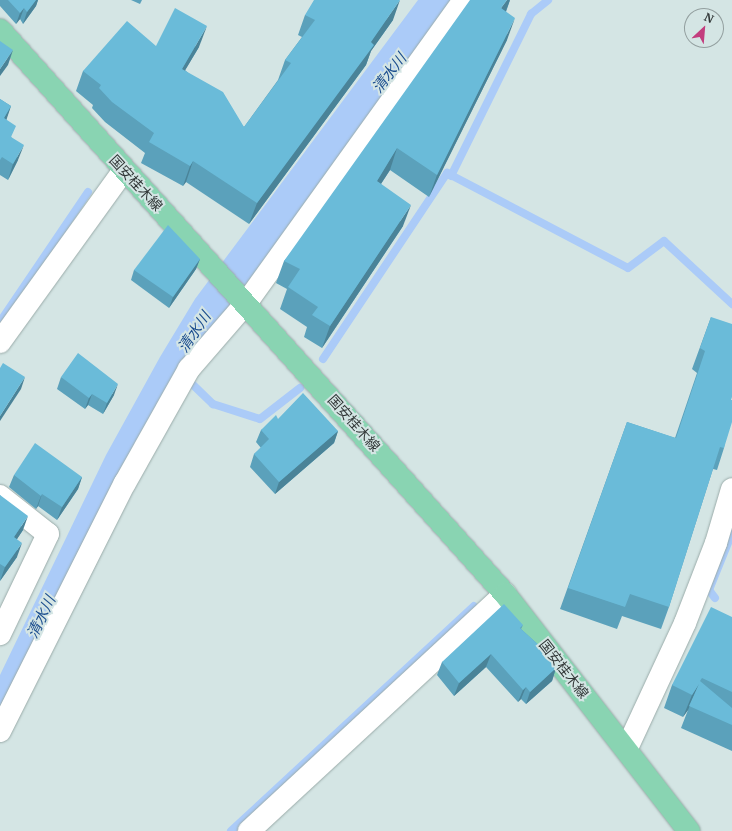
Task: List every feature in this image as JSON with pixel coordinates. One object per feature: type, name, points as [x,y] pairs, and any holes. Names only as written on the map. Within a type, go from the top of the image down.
[{"type":"main road","name":"国安桂木線","points":[[0,30],[124,170],[244,298],[505,594],[627,748],[689,831]]},
{"type":"street","points":[[0,731],[125,483],[189,369],[244,298],[464,0]]},
{"type":"street","points":[[0,342],[124,170]]},
{"type":"street","points":[[627,748],[693,602],[716,543],[732,489]]},
{"type":"street","points":[[0,496],[48,534],[0,634]]},
{"type":"street","points":[[249,831],[505,594]]},
{"type":"street","points":[[693,602],[712,612]]},
{"type":"water","name":"清水川","points":[[418,0],[453,0],[219,323],[0,721],[0,675],[106,455],[160,357],[195,299]]},
{"type":"building","points":[[8,0],[36,0],[27,12],[24,8],[20,13]]},
{"type":"building","points":[[314,0],[400,0],[371,42],[374,45],[257,203],[193,161],[190,166],[149,142],[154,133],[112,102],[99,88],[101,85],[83,71],[127,21],[156,46],[175,8],[207,26],[182,69],[223,92],[244,127],[291,63],[285,60],[315,20],[305,15]]},
{"type":"building","points":[[470,0],[507,0],[501,8],[515,18],[437,175],[397,148],[377,181],[411,205],[330,326],[312,315],[318,307],[288,287],[300,269],[284,261]]},
{"type":"building","points":[[0,41],[13,50],[0,69]]},
{"type":"building","points":[[0,99],[11,106],[4,118],[16,126],[11,137],[24,145],[13,164],[2,157],[0,160]]},
{"type":"building","points":[[168,225],[200,259],[173,297],[134,270]]},
{"type":"building","points":[[711,317],[732,324],[732,422],[724,448],[720,447],[669,607],[630,594],[625,607],[568,588],[627,422],[676,438],[705,351],[700,348]]},
{"type":"building","points":[[78,353],[118,384],[107,403],[92,394],[89,398],[61,377]]},
{"type":"building","points":[[3,363],[25,377],[0,416],[0,368]]},
{"type":"building","points":[[303,393],[338,431],[279,482],[254,454],[269,439],[261,430],[276,415],[278,419]]},
{"type":"building","points":[[35,443],[82,477],[62,507],[42,494],[41,496],[14,475]]},
{"type":"building","points":[[0,495],[28,516],[14,537],[22,543],[5,567],[0,564]]},
{"type":"building","points":[[504,604],[523,625],[520,628],[554,659],[551,662],[556,668],[530,692],[526,687],[523,690],[491,654],[459,683],[442,662]]},
{"type":"building","points":[[711,607],[732,617],[732,692],[702,678],[700,681],[732,708],[732,725],[689,706],[699,684],[692,695],[672,685]]},
{"type":"waterway","points":[[451,176],[531,14],[548,0]]},
{"type":"waterway","points":[[323,359],[447,173],[628,268],[664,241],[732,304]]},
{"type":"waterway","points":[[0,322],[88,192]]},
{"type":"waterway","points":[[188,380],[213,404],[260,419],[300,388]]},
{"type":"waterway","points":[[715,598],[709,590],[732,533]]},
{"type":"waterway","points":[[231,831],[474,606]]}]
